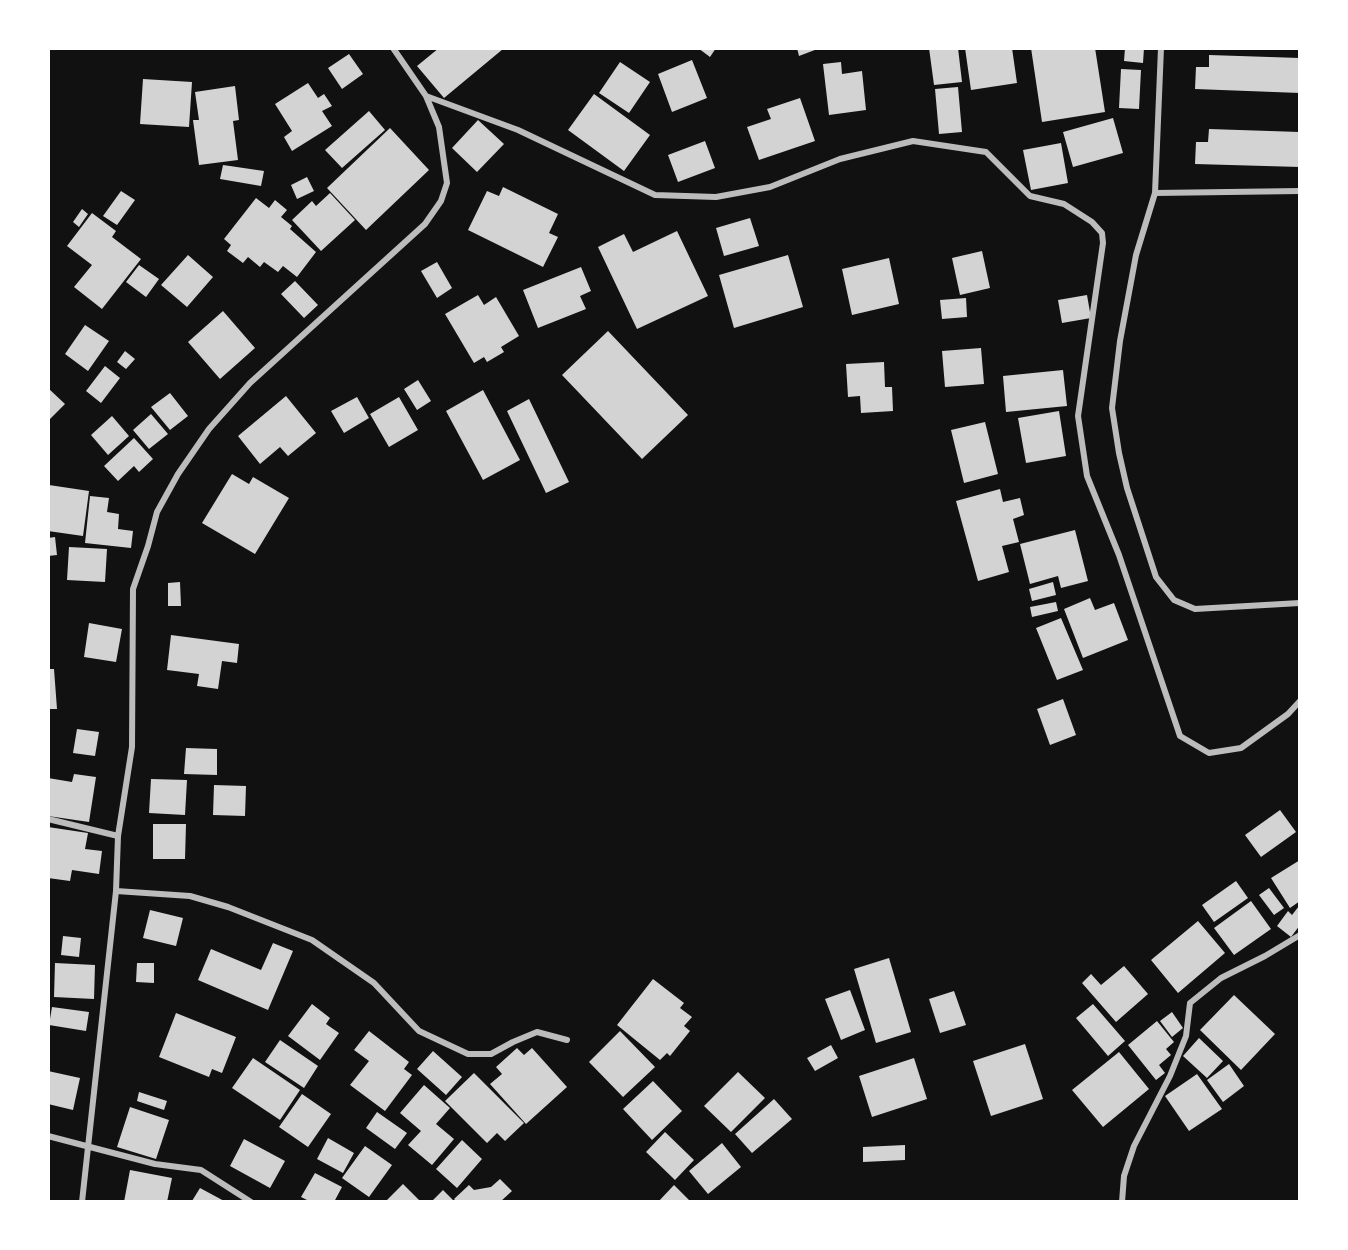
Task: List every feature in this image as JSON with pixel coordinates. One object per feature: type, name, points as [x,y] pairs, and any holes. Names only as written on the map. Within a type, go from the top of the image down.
[{"type":"street","points":[[82,1202],[116,891],[118,836],[132,747],[133,589],[157,512],[178,474],[209,429],[250,383],[425,224],[441,201],[447,183],[439,127],[426,96],[393,48]]},
{"type":"street","points":[[1161,48],[1155,193],[1136,255],[1120,341],[1112,408],[1127,488],[1156,577],[1174,600],[1195,609],[1300,603]]},
{"type":"street","points":[[426,96],[518,130],[655,195],[716,197],[770,187],[840,159],[913,141],[986,152],[1030,196],[1064,204],[1092,222],[1102,233],[1103,243],[1078,416],[1087,476],[1119,555],[1180,736],[1209,753],[1241,748],[1288,714],[1300,701]]},
{"type":"street","points":[[1155,193],[1300,191]]},
{"type":"street","points":[[48,819],[118,836]]},
{"type":"street","points":[[116,891],[190,896],[228,907],[312,940],[375,983],[419,1030],[468,1054],[491,1054],[513,1041],[537,1032],[567,1040]]},
{"type":"street","points":[[1122,1202],[1124,1176],[1134,1146],[1178,1058],[1186,1036],[1190,1003],[1221,978],[1265,956],[1300,934]]},
{"type":"street","points":[[48,1136],[155,1164],[201,1170],[251,1202]]},
{"type":"building","points":[[439,48],[503,49],[444,98],[417,66]]},
{"type":"building","points":[[698,48],[716,48],[710,57]]},
{"type":"building","points":[[797,48],[820,48],[799,56]]},
{"type":"building","points":[[929,48],[958,48],[962,82],[934,85]]},
{"type":"building","points":[[965,48],[1012,48],[1017,83],[971,90]]},
{"type":"building","points":[[1031,48],[1095,48],[1105,112],[1042,122]]},
{"type":"building","points":[[1125,48],[1144,48],[1143,63],[1124,61]]},
{"type":"building","points":[[349,54],[363,74],[342,89],[328,68]]},
{"type":"building","points":[[1209,55],[1300,58],[1300,93],[1195,89],[1196,67],[1209,67]]},
{"type":"building","points":[[692,60],[707,98],[672,112],[658,74]]},
{"type":"building","points":[[620,62],[650,82],[629,113],[599,93]]},
{"type":"building","points":[[841,62],[842,74],[862,71],[866,110],[829,115],[823,64]]},
{"type":"building","points":[[1121,69],[1141,70],[1139,109],[1119,108]]},
{"type":"building","points":[[143,79],[192,82],[189,127],[140,124]]},
{"type":"building","points":[[308,83],[318,98],[324,94],[332,106],[322,111],[332,126],[292,151],[284,137],[292,131],[275,104]]},
{"type":"building","points":[[235,86],[239,120],[233,121],[238,160],[199,165],[193,120],[199,120],[195,92]]},
{"type":"building","points":[[958,87],[962,132],[939,134],[935,89]]},
{"type":"building","points":[[594,94],[650,135],[624,171],[568,130]]},
{"type":"building","points":[[800,98],[815,141],[759,160],[747,127],[771,119],[767,109]]},
{"type":"building","points":[[369,111],[385,130],[342,168],[325,150]]},
{"type":"building","points":[[1113,118],[1123,153],[1073,167],[1063,132]]},
{"type":"building","points":[[478,120],[504,144],[477,172],[452,148]]},
{"type":"building","points":[[390,128],[429,170],[366,230],[327,188]]},
{"type":"building","points":[[1209,129],[1300,132],[1300,167],[1195,164],[1196,142],[1208,142]]},
{"type":"building","points":[[705,141],[715,168],[678,182],[668,155]]},
{"type":"building","points":[[1061,143],[1068,183],[1031,190],[1023,150]]},
{"type":"building","points":[[223,165],[264,171],[261,186],[220,179]]},
{"type":"building","points":[[307,177],[314,191],[297,199],[291,185]]},
{"type":"building","points":[[503,187],[558,214],[549,233],[558,237],[543,267],[468,230],[487,191],[499,196]]},
{"type":"building","points":[[121,191],[135,200],[117,225],[103,216]]},
{"type":"building","points":[[330,193],[355,220],[321,251],[292,220],[312,201],[316,206]]},
{"type":"building","points":[[256,198],[269,208],[275,200],[287,210],[281,217],[292,226],[290,229],[316,252],[297,277],[283,266],[278,272],[264,262],[260,267],[248,257],[243,263],[227,251],[231,245],[224,239]]},
{"type":"building","points":[[82,209],[88,214],[79,227],[73,222]]},
{"type":"building","points":[[92,213],[116,231],[112,237],[141,259],[102,309],[74,287],[92,265],[67,246]]},
{"type":"building","points":[[750,218],[759,246],[724,256],[716,228]]},
{"type":"building","points":[[677,231],[708,296],[637,329],[598,247],[624,234],[633,252]]},
{"type":"building","points":[[982,251],[990,288],[960,295],[952,258]]},
{"type":"building","points":[[188,255],[213,277],[187,307],[161,285]]},
{"type":"building","points":[[788,255],[803,307],[734,328],[719,275]]},
{"type":"building","points":[[889,258],[899,304],[852,315],[842,269]]},
{"type":"building","points":[[437,262],[452,288],[437,298],[421,271]]},
{"type":"building","points":[[139,265],[159,279],[146,297],[126,282]]},
{"type":"building","points":[[581,267],[591,291],[580,296],[586,309],[538,328],[523,290]]},
{"type":"building","points":[[295,281],[318,305],[304,318],[281,294]]},
{"type":"building","points":[[478,295],[484,305],[496,297],[519,336],[501,347],[504,352],[487,362],[484,357],[474,363],[445,314]]},
{"type":"building","points":[[1087,295],[1091,318],[1062,323],[1058,300]]},
{"type":"building","points":[[966,298],[967,317],[942,319],[940,300]]},
{"type":"building","points":[[223,311],[255,348],[220,379],[188,342]]},
{"type":"building","points":[[85,325],[109,341],[88,371],[65,354]]},
{"type":"building","points":[[608,331],[688,415],[642,459],[562,375]]},
{"type":"building","points":[[981,348],[984,384],[945,387],[942,351]]},
{"type":"building","points":[[125,351],[135,359],[126,369],[117,362]]},
{"type":"building","points":[[884,362],[885,387],[892,387],[893,411],[861,413],[860,396],[848,397],[846,364]]},
{"type":"building","points":[[105,366],[120,378],[101,403],[86,391]]},
{"type":"building","points":[[1063,370],[1067,406],[1006,412],[1003,376]]},
{"type":"building","points":[[418,380],[431,401],[417,410],[404,389]]},
{"type":"building","points":[[48,388],[65,404],[48,421]]},
{"type":"building","points":[[483,390],[520,460],[483,480],[446,411]]},
{"type":"building","points":[[170,393],[188,416],[170,430],[151,407]]},
{"type":"building","points":[[286,396],[316,433],[288,456],[280,447],[260,464],[238,436]]},
{"type":"building","points":[[357,397],[369,418],[344,433],[331,411]]},
{"type":"building","points":[[399,397],[418,430],[389,447],[370,414]]},
{"type":"building","points":[[529,399],[569,482],[546,493],[507,411]]},
{"type":"building","points":[[1059,411],[1066,456],[1026,463],[1018,418]]},
{"type":"building","points":[[151,414],[168,434],[149,449],[133,430]]},
{"type":"building","points":[[112,416],[129,436],[108,455],[91,435]]},
{"type":"building","points":[[985,422],[998,474],[964,483],[951,430]]},
{"type":"building","points":[[134,438],[153,459],[139,472],[134,466],[118,481],[104,466]]},
{"type":"building","points":[[232,474],[249,484],[253,477],[289,498],[255,554],[202,523]]},
{"type":"building","points":[[49,485],[89,491],[83,536],[48,531]]},
{"type":"building","points":[[1000,489],[1003,502],[1020,498],[1024,515],[1013,519],[1019,542],[1002,546],[1009,572],[978,581],[956,501]]},
{"type":"building","points":[[90,496],[109,498],[107,512],[119,514],[118,529],[133,531],[131,548],[85,543]]},
{"type":"building","points":[[1075,530],[1088,581],[1061,588],[1058,576],[1030,584],[1020,544]]},
{"type":"building","points":[[55,537],[57,555],[48,556],[48,538]]},
{"type":"building","points":[[69,547],[107,549],[105,582],[67,580]]},
{"type":"building","points":[[180,582],[181,606],[168,606],[168,583]]},
{"type":"building","points":[[1053,582],[1056,595],[1032,601],[1029,589]]},
{"type":"building","points":[[1090,598],[1095,610],[1114,603],[1128,640],[1083,658],[1064,609]]},
{"type":"building","points":[[1056,602],[1058,611],[1032,617],[1030,607]]},
{"type":"building","points":[[1061,618],[1083,670],[1057,680],[1036,628]]},
{"type":"building","points":[[89,623],[122,629],[116,662],[84,657]]},
{"type":"building","points":[[171,635],[239,644],[237,663],[222,661],[218,689],[197,686],[199,674],[167,670]]},
{"type":"building","points":[[48,669],[54,669],[57,709],[48,709]]},
{"type":"building","points":[[1063,699],[1076,735],[1050,745],[1037,709]]},
{"type":"building","points":[[77,729],[99,732],[95,756],[73,753]]},
{"type":"building","points":[[186,748],[217,749],[217,775],[184,774]]},
{"type":"building","points":[[74,774],[96,777],[89,822],[48,816],[48,778],[72,782]]},
{"type":"building","points":[[151,779],[187,780],[185,815],[149,813]]},
{"type":"building","points":[[214,785],[246,786],[245,816],[213,815]]},
{"type":"building","points":[[1280,810],[1296,832],[1261,857],[1245,835]]},
{"type":"building","points":[[153,824],[186,824],[185,859],[153,859]]},
{"type":"building","points":[[48,827],[88,833],[85,849],[102,851],[99,874],[72,870],[70,881],[48,878]]},
{"type":"building","points":[[1300,860],[1300,901],[1290,908],[1271,878]]},
{"type":"building","points":[[1236,881],[1248,898],[1214,922],[1202,905]]},
{"type":"building","points":[[1269,888],[1284,908],[1274,915],[1259,895]]},
{"type":"building","points":[[1251,901],[1271,929],[1234,955],[1214,928]]},
{"type":"building","points":[[1299,906],[1300,925],[1291,937],[1277,926],[1288,911],[1292,915]]},
{"type":"building","points":[[150,910],[183,918],[176,946],[143,938]]},
{"type":"building","points":[[1198,921],[1225,953],[1178,993],[1151,960]]},
{"type":"building","points":[[63,936],[81,938],[79,957],[61,955]]},
{"type":"building","points":[[273,943],[293,951],[268,1010],[198,980],[211,949],[261,970]]},
{"type":"building","points":[[889,958],[911,1032],[876,1043],[854,969]]},
{"type":"building","points":[[55,963],[95,965],[94,999],[54,997]]},
{"type":"building","points":[[137,963],[154,963],[154,983],[136,982]]},
{"type":"building","points":[[1124,966],[1148,994],[1116,1022],[1082,983],[1091,974],[1101,985]]},
{"type":"building","points":[[653,979],[684,1003],[680,1008],[692,1017],[684,1026],[690,1031],[670,1056],[667,1053],[660,1060],[617,1025]]},
{"type":"building","points":[[850,990],[865,1030],[841,1040],[825,999]]},
{"type":"building","points":[[954,991],[966,1025],[940,1033],[929,999]]},
{"type":"building","points":[[1234,995],[1275,1034],[1241,1070],[1200,1030]]},
{"type":"building","points":[[312,1004],[330,1018],[326,1024],[339,1033],[320,1060],[288,1036]]},
{"type":"building","points":[[1093,1004],[1125,1041],[1108,1056],[1076,1018]]},
{"type":"building","points":[[52,1007],[89,1012],[86,1031],[49,1025]]},
{"type":"building","points":[[1172,1012],[1183,1028],[1172,1037],[1160,1021]]},
{"type":"building","points":[[176,1013],[236,1037],[222,1073],[212,1069],[209,1077],[159,1057]]},
{"type":"building","points":[[1157,1021],[1174,1042],[1166,1049],[1171,1055],[1159,1065],[1165,1073],[1156,1080],[1128,1045]]},
{"type":"building","points":[[369,1031],[409,1062],[404,1069],[412,1075],[385,1111],[350,1085],[369,1061],[354,1050]]},
{"type":"building","points":[[620,1031],[655,1067],[623,1097],[589,1062]]},
{"type":"building","points":[[1199,1038],[1223,1061],[1207,1078],[1183,1056]]},
{"type":"building","points":[[280,1040],[318,1066],[304,1088],[265,1062]]},
{"type":"building","points":[[1025,1044],[1043,1099],[991,1116],[973,1061]]},
{"type":"building","points":[[831,1045],[838,1058],[815,1071],[807,1058]]},
{"type":"building","points":[[517,1048],[524,1055],[532,1048],[567,1087],[526,1124],[490,1084],[502,1074],[496,1067]]},
{"type":"building","points":[[433,1051],[462,1077],[446,1095],[417,1069]]},
{"type":"building","points":[[1119,1052],[1149,1089],[1103,1127],[1072,1090]]},
{"type":"building","points":[[253,1058],[300,1090],[280,1120],[232,1088]]},
{"type":"building","points":[[914,1058],[927,1099],[872,1117],[859,1076]]},
{"type":"building","points":[[1229,1064],[1244,1086],[1223,1102],[1207,1080]]},
{"type":"building","points":[[48,1071],[80,1078],[73,1110],[48,1104]]},
{"type":"building","points":[[738,1072],[765,1098],[731,1132],[704,1106]]},
{"type":"building","points":[[474,1073],[524,1123],[505,1141],[497,1133],[487,1143],[445,1101]]},
{"type":"building","points":[[1197,1074],[1222,1109],[1189,1131],[1165,1096]]},
{"type":"building","points":[[653,1081],[682,1111],[652,1140],[623,1109]]},
{"type":"building","points":[[424,1085],[450,1108],[436,1124],[454,1139],[432,1165],[408,1145],[421,1131],[400,1113]]},
{"type":"building","points":[[139,1092],[167,1101],[164,1110],[137,1101]]},
{"type":"building","points":[[302,1094],[331,1114],[308,1147],[279,1127]]},
{"type":"building","points":[[774,1099],[792,1119],[752,1153],[735,1134]]},
{"type":"building","points":[[130,1107],[169,1120],[156,1159],[117,1147]]},
{"type":"building","points":[[377,1112],[407,1133],[395,1149],[366,1128]]},
{"type":"building","points":[[665,1132],[694,1160],[675,1180],[646,1152]]},
{"type":"building","points":[[328,1138],[354,1153],[343,1173],[317,1159]]},
{"type":"building","points":[[244,1139],[285,1161],[270,1188],[230,1166]]},
{"type":"building","points":[[462,1140],[482,1159],[457,1188],[436,1169]]},
{"type":"building","points":[[722,1143],[741,1167],[708,1194],[689,1171]]},
{"type":"building","points":[[905,1145],[905,1160],[863,1162],[863,1147]]},
{"type":"building","points":[[365,1146],[392,1165],[369,1197],[342,1178]]},
{"type":"building","points":[[130,1170],[172,1178],[167,1202],[124,1202]]},
{"type":"building","points":[[315,1173],[342,1187],[334,1202],[311,1202],[301,1197]]},
{"type":"building","points":[[500,1179],[512,1191],[500,1202],[457,1202],[454,1199],[469,1185],[474,1190],[491,1187]]},
{"type":"building","points":[[403,1184],[421,1202],[385,1202]]},
{"type":"building","points":[[674,1185],[691,1202],[658,1202]]},
{"type":"building","points":[[200,1188],[226,1202],[192,1201]]},
{"type":"building","points":[[443,1190],[455,1202],[431,1202]]}]
